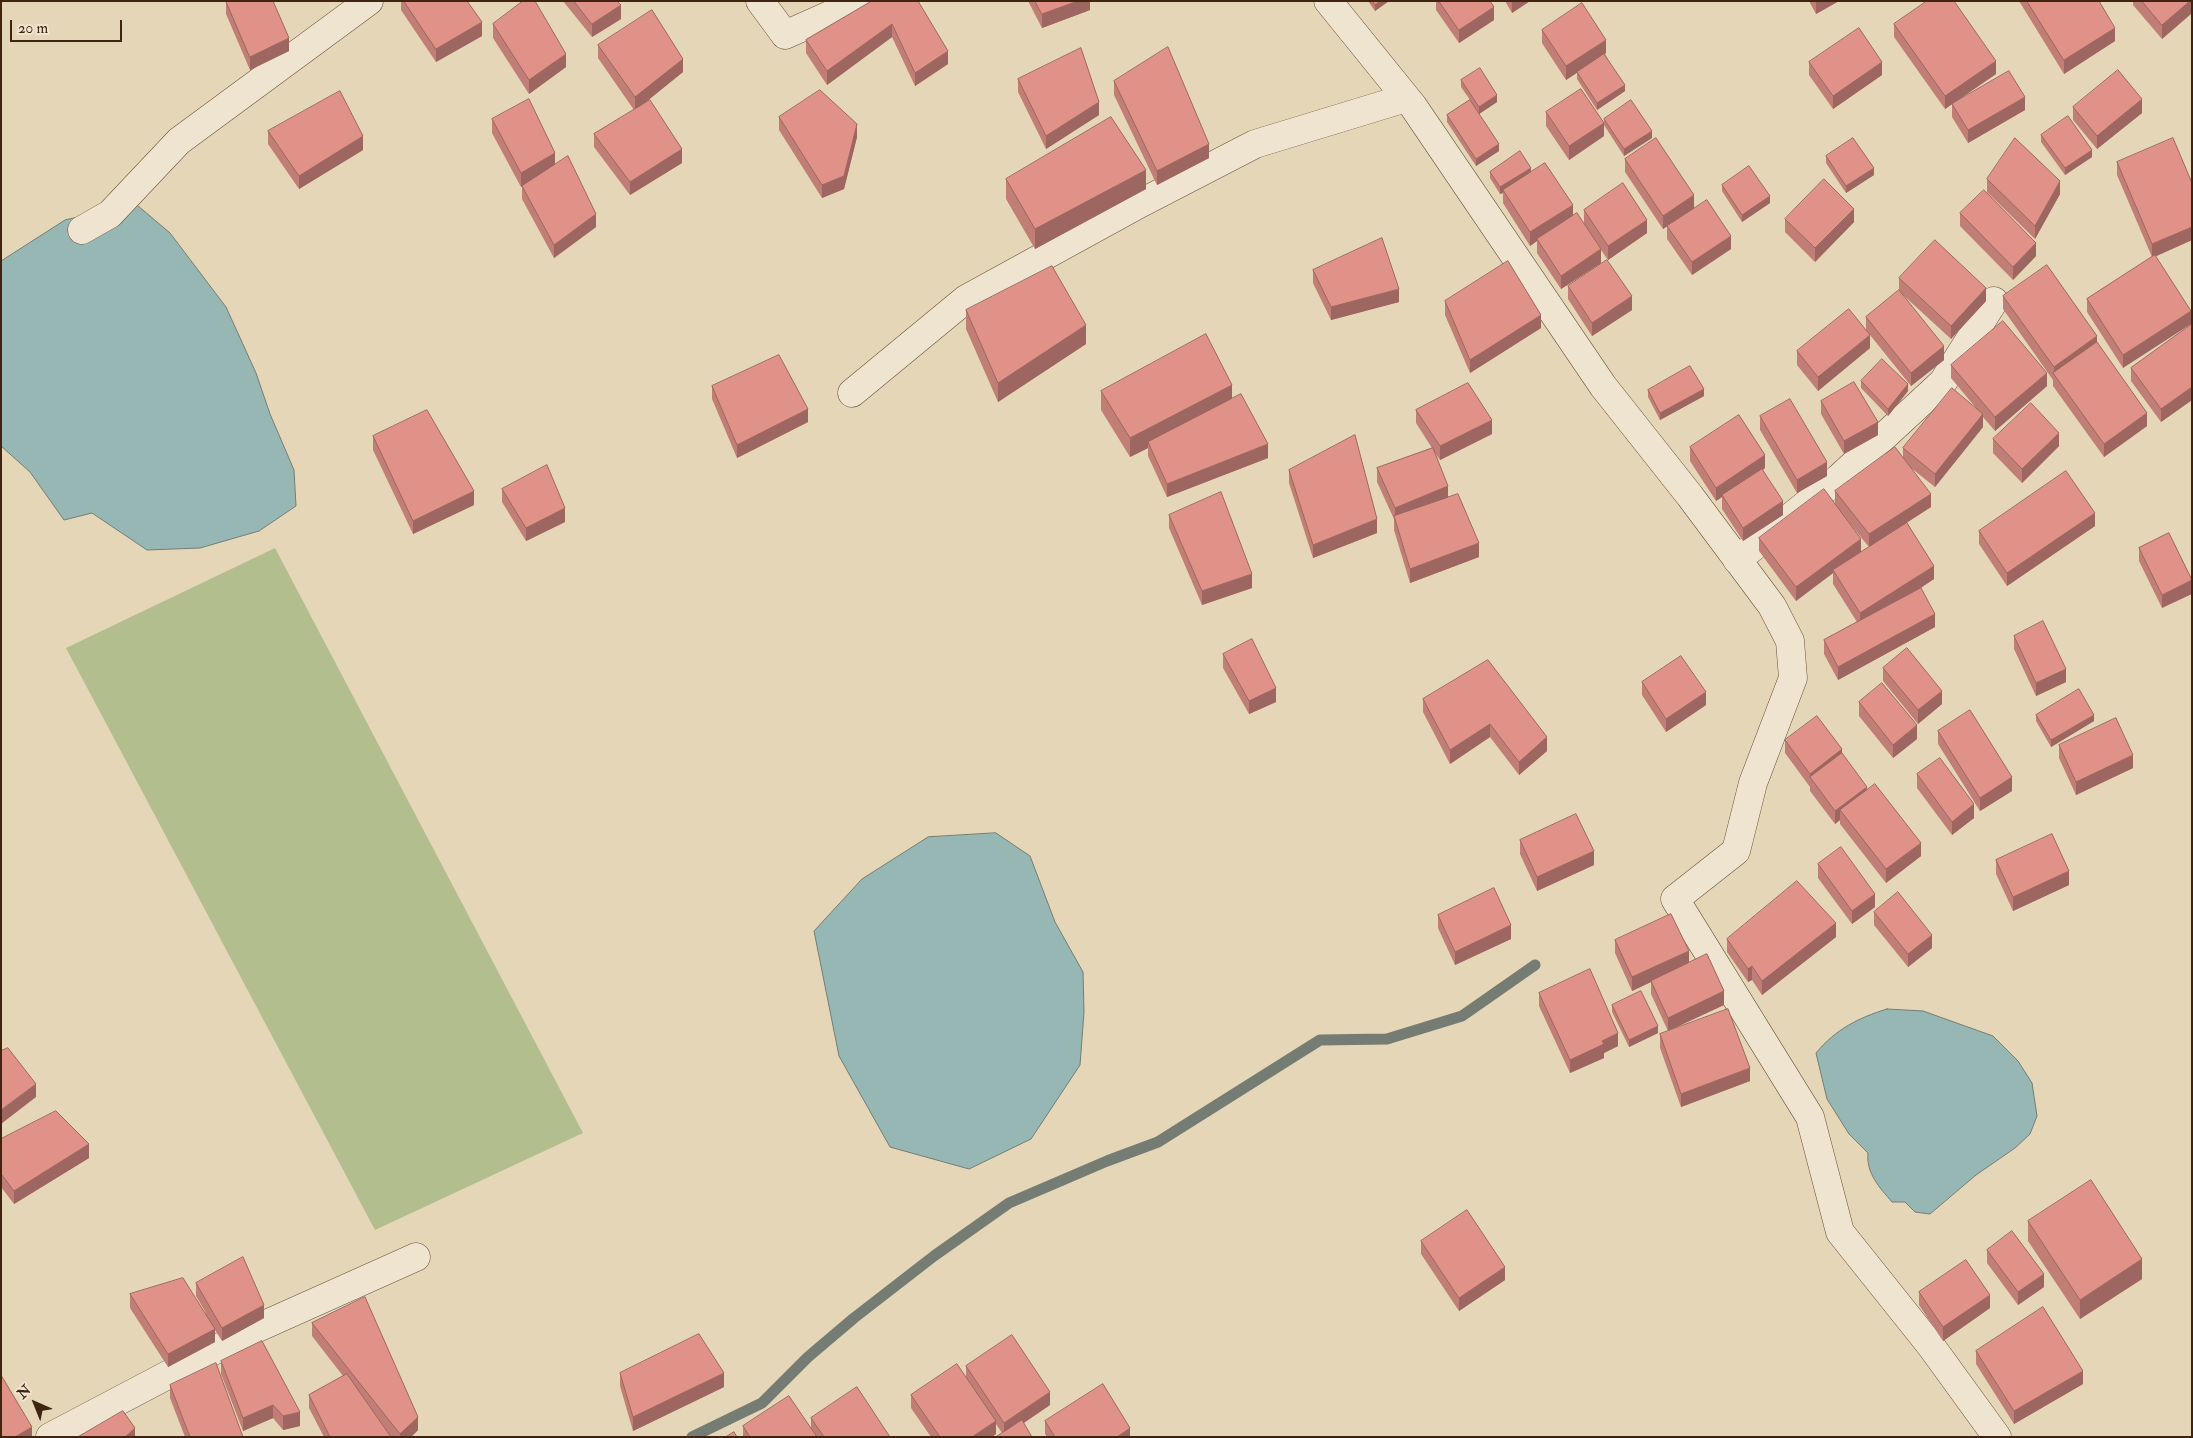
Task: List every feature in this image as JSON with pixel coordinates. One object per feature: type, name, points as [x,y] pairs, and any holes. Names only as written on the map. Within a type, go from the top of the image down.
[{"type":"street","points":[[82,230],[110,214],[179,141],[369,1]]},
{"type":"street","points":[[760,1],[785,35],[860,1]]},
{"type":"street","points":[[1328,1],[1406,98],[1603,386],[1772,606],[1790,642],[1793,678],[1753,784],[1736,851],[1675,899],[1810,1117],[1840,1232],[1931,1346],[1997,1437]]},
{"type":"street","points":[[852,394],[966,299],[1141,203],[1255,144],[1406,98]]},
{"type":"street","points":[[1737,560],[1839,478],[1943,382],[1994,301]]},
{"type":"street","points":[[50,1437],[253,1330],[416,1257]]},
{"type":"green space","points":[[275,548],[583,1133],[375,1230],[66,648]]},
{"type":"water","points":[[137,205],[170,233],[226,307],[256,373],[270,414],[294,470],[296,506],[259,531],[200,548],[147,550],[92,513],[64,520],[30,472],[1,446],[1,261],[65,220]]},
{"type":"water","points":[[996,833],[1030,856],[1055,922],[1083,972],[1084,1012],[1080,1065],[1031,1139],[969,1169],[890,1147],[839,1056],[814,931],[862,879],[928,837]]},
{"type":"water","points":[[1887,1009],[1923,1011],[1993,1036],[2018,1061],[2032,1083],[2037,1116],[2030,1134],[2015,1148],[1976,1175],[1930,1214],[1915,1212],[1905,1202],[1892,1202],[1878,1185],[1869,1167],[1868,1153],[1849,1134],[1827,1099],[1816,1053],[1831,1037],[1848,1025]]},
{"type":"building","points":[[226,1],[273,1],[289,38],[250,57]]},
{"type":"building","points":[[404,1],[467,1],[482,22],[436,49]]},
{"type":"building","points":[[523,1],[535,1],[566,54],[529,80],[493,24]]},
{"type":"building","points":[[574,1],[617,1],[621,5],[592,24]]},
{"type":"building","points":[[872,1],[918,1],[948,51],[915,73],[892,24],[827,71],[806,40]]},
{"type":"building","points":[[1035,1],[1078,1],[1042,14]]},
{"type":"building","points":[[1439,1],[1490,1],[1494,7],[1459,30]]},
{"type":"building","points":[[1927,1],[1954,1],[1996,61],[1945,96],[1894,24]]},
{"type":"building","points":[[2027,1],[2099,1],[2115,28],[2064,60]]},
{"type":"building","points":[[2142,1],[2190,1],[2162,25]]},
{"type":"building","points":[[1582,3],[1606,40],[1566,66],[1542,30]]},
{"type":"building","points":[[652,10],[683,59],[635,97],[598,45]]},
{"type":"building","points":[[1859,28],[1882,62],[1833,96],[1809,62]]},
{"type":"building","points":[[1168,47],[1209,144],[1157,171],[1114,81]]},
{"type":"building","points":[[1081,48],[1099,102],[1046,136],[1018,79]]},
{"type":"building","points":[[1604,54],[1625,85],[1597,103],[1577,72]]},
{"type":"building","points":[[1480,68],[1497,95],[1479,107],[1461,80]]},
{"type":"building","points":[[2118,70],[2142,99],[2097,136],[2073,107]]},
{"type":"building","points":[[2009,71],[2025,97],[1968,130],[1952,104]]},
{"type":"building","points":[[1581,89],[1604,123],[1569,146],[1546,112]]},
{"type":"building","points":[[820,90],[857,124],[844,176],[822,185],[779,117]]},
{"type":"building","points":[[340,91],[363,136],[299,176],[268,131]]},
{"type":"building","points":[[529,99],[555,153],[521,173],[492,119]]},
{"type":"building","points":[[650,100],[682,149],[630,182],[594,134]]},
{"type":"building","points":[[1470,100],[1499,144],[1476,159],[1447,115]]},
{"type":"building","points":[[1631,100],[1652,131],[1624,149],[1604,119]]},
{"type":"building","points":[[2068,116],[2092,150],[2065,168],[2041,135]]},
{"type":"building","points":[[1111,117],[1146,170],[1035,229],[1006,179]]},
{"type":"building","points":[[1656,138],[1694,195],[1663,216],[1625,159]]},
{"type":"building","points":[[1853,138],[1874,168],[1846,186],[1826,156]]},
{"type":"building","points":[[2015,138],[2060,181],[2035,226],[1987,179]]},
{"type":"building","points":[[2173,138],[2192,183],[2192,227],[2152,244],[2117,162]]},
{"type":"building","points":[[1520,151],[1531,168],[1500,187],[1490,172]]},
{"type":"building","points":[[568,156],[596,214],[554,245],[522,186]]},
{"type":"building","points":[[1545,163],[1573,205],[1530,232],[1503,190]]},
{"type":"building","points":[[1749,166],[1770,196],[1742,215],[1722,185]]},
{"type":"building","points":[[1824,179],[1854,209],[1815,248],[1785,219]]},
{"type":"building","points":[[1623,183],[1647,220],[1608,246],[1584,210]]},
{"type":"building","points":[[1984,190],[2036,243],[2013,267],[1960,213]]},
{"type":"building","points":[[1707,200],[1731,236],[1692,262],[1667,226]]},
{"type":"building","points":[[1577,213],[1601,249],[1561,276],[1537,239]]},
{"type":"building","points":[[1382,238],[1399,289],[1331,307],[1313,270]]},
{"type":"building","points":[[1935,240],[1986,288],[1951,326],[1899,278]]},
{"type":"building","points":[[2155,255],[2191,311],[2123,355],[2087,299]]},
{"type":"building","points":[[1607,260],[1632,296],[1592,323],[1568,286]]},
{"type":"building","points":[[1508,261],[1541,315],[1470,360],[1445,301]]},
{"type":"building","points":[[2047,265],[2097,336],[2054,367],[2003,296]]},
{"type":"building","points":[[1052,266],[1086,325],[998,383],[966,310]]},
{"type":"building","points":[[1899,290],[1944,346],[1911,373],[1866,317]]},
{"type":"building","points":[[1849,309],[1870,335],[1818,377],[1797,351]]},
{"type":"building","points":[[2003,321],[2047,373],[1995,417],[1951,365]]},
{"type":"building","points":[[2192,324],[2192,387],[2161,409],[2131,368]]},
{"type":"building","points":[[1206,334],[1232,385],[1130,438],[1101,391]]},
{"type":"building","points":[[2097,342],[2147,413],[2104,444],[2053,373]]},
{"type":"building","points":[[779,355],[808,409],[737,445],[712,386]]},
{"type":"building","points":[[1882,359],[1908,384],[1888,409],[1861,381]]},
{"type":"building","points":[[1690,366],[1704,389],[1660,413],[1648,390]]},
{"type":"building","points":[[1854,382],[1878,422],[1844,441],[1821,401]]},
{"type":"building","points":[[1468,383],[1492,420],[1440,446],[1416,410]]},
{"type":"building","points":[[1952,388],[1983,414],[1935,474],[1903,448]]},
{"type":"building","points":[[1241,394],[1268,444],[1167,484],[1148,442]]},
{"type":"building","points":[[1790,399],[1827,462],[1797,480],[1760,416]]},
{"type":"building","points":[[2031,403],[2059,433],[2022,469],[1993,439]]},
{"type":"building","points":[[427,410],[474,491],[413,521],[373,436]]},
{"type":"building","points":[[1739,415],[1765,455],[1716,488],[1690,447]]},
{"type":"building","points":[[1355,435],[1377,519],[1313,545],[1289,470]]},
{"type":"building","points":[[1895,447],[1931,494],[1869,534],[1835,491]]},
{"type":"building","points":[[1433,448],[1448,486],[1395,508],[1377,468]]},
{"type":"building","points":[[547,465],[565,508],[526,528],[502,489]]},
{"type":"building","points":[[1762,469],[1783,501],[1743,528],[1722,495]]},
{"type":"building","points":[[2066,471],[2095,513],[2007,573],[1979,531]]},
{"type":"building","points":[[1824,489],[1861,539],[1796,587],[1759,538]]},
{"type":"building","points":[[1221,492],[1252,574],[1202,591],[1169,515]]},
{"type":"building","points":[[1458,494],[1479,543],[1410,569],[1394,516]]},
{"type":"building","points":[[1907,523],[1934,566],[1860,613],[1833,570]]},
{"type":"building","points":[[2169,533],[2192,580],[2162,595],[2139,548]]},
{"type":"building","points":[[1921,588],[1935,614],[1838,667],[1824,640]]},
{"type":"building","points":[[2043,621],[2066,669],[2036,683],[2014,636]]},
{"type":"building","points":[[1252,639],[1276,688],[1249,701],[1223,654]]},
{"type":"building","points":[[1907,648],[1942,691],[1918,710],[1883,668]]},
{"type":"building","points":[[1681,656],[1706,692],[1666,719],[1642,682]]},
{"type":"building","points":[[1488,660],[1547,737],[1519,762],[1490,724],[1450,750],[1423,699]]},
{"type":"building","points":[[1882,683],[1917,725],[1893,745],[1859,702]]},
{"type":"building","points":[[2079,689],[2094,715],[2051,740],[2036,715]]},
{"type":"building","points":[[1970,710],[2012,777],[1980,798],[1938,731]]},
{"type":"building","points":[[1817,716],[1842,749],[1810,774],[1785,740]]},
{"type":"building","points":[[2116,718],[2133,755],[2076,782],[2059,745]]},
{"type":"building","points":[[1842,753],[1867,787],[1835,811],[1810,777]]},
{"type":"building","points":[[1940,758],[1974,804],[1952,822],[1917,774]]},
{"type":"building","points":[[1875,784],[1921,843],[1886,869],[1840,810]]},
{"type":"building","points":[[1576,814],[1594,851],[1537,877],[1520,840]]},
{"type":"building","points":[[2052,834],[2069,871],[2013,897],[1996,860]]},
{"type":"building","points":[[1841,847],[1875,894],[1852,911],[1818,864]]},
{"type":"building","points":[[1797,881],[1836,923],[1762,981],[1752,966],[1748,969],[1727,939]]},
{"type":"building","points":[[1494,888],[1511,925],[1455,952],[1438,915]]},
{"type":"building","points":[[1898,892],[1932,935],[1908,954],[1874,912]]},
{"type":"building","points":[[1671,914],[1689,951],[1632,977],[1615,940]]},
{"type":"building","points":[[1707,954],[1724,991],[1668,1018],[1651,981]]},
{"type":"building","points":[[1590,969],[1618,1033],[1602,1041],[1604,1044],[1570,1060],[1539,993]]},
{"type":"building","points":[[1641,991],[1658,1026],[1629,1040],[1612,1005]]},
{"type":"building","points":[[1728,1009],[1750,1068],[1681,1094],[1660,1034]]},
{"type":"building","points":[[8,1048],[36,1084],[1,1110],[1,1051]]},
{"type":"building","points":[[56,1111],[89,1144],[14,1191],[1,1174],[1,1139]]},
{"type":"building","points":[[2091,1180],[2142,1259],[2080,1300],[2028,1221]]},
{"type":"building","points":[[1467,1210],[1505,1267],[1459,1298],[1421,1241]]},
{"type":"building","points":[[2012,1231],[2044,1274],[2018,1292],[1987,1250]]},
{"type":"building","points":[[243,1257],[264,1305],[222,1328],[196,1283]]},
{"type":"building","points":[[1966,1260],[1990,1295],[1943,1327],[1919,1292]]},
{"type":"building","points":[[183,1278],[215,1329],[168,1354],[130,1294]]},
{"type":"building","points":[[365,1297],[418,1417],[400,1434],[312,1323]]},
{"type":"building","points":[[2043,1307],[2083,1371],[2014,1411],[1976,1351]]},
{"type":"building","points":[[699,1334],[724,1373],[633,1417],[620,1373]]},
{"type":"building","points":[[1012,1335],[1050,1392],[1004,1423],[966,1366]]},
{"type":"building","points":[[262,1341],[300,1412],[283,1416],[273,1405],[243,1418],[221,1361]]},
{"type":"building","points":[[216,1363],[243,1437],[190,1437],[170,1385]]},
{"type":"building","points":[[957,1364],[996,1421],[972,1437],[940,1437],[911,1395]]},
{"type":"building","points":[[347,1374],[391,1437],[330,1437],[309,1395]]},
{"type":"building","points":[[1,1375],[32,1427],[15,1437],[1,1437]]},
{"type":"building","points":[[1103,1384],[1130,1428],[1117,1437],[1055,1437],[1045,1421]]},
{"type":"building","points":[[857,1387],[890,1437],[824,1437],[811,1418]]},
{"type":"building","points":[[789,1396],[817,1437],[750,1437],[743,1426]]},
{"type":"building","points":[[123,1411],[135,1428],[125,1437],[78,1437]]},
{"type":"building","points":[[1022,1420],[1032,1437],[996,1437]]},
{"type":"building","points":[[734,1432],[737,1437],[726,1437]]},
{"type":"waterway","points":[[692,1437],[762,1403],[808,1357],[854,1318],[934,1256],[1009,1203],[1107,1161],[1158,1142],[1320,1040],[1387,1039],[1462,1016],[1535,965]]}]
